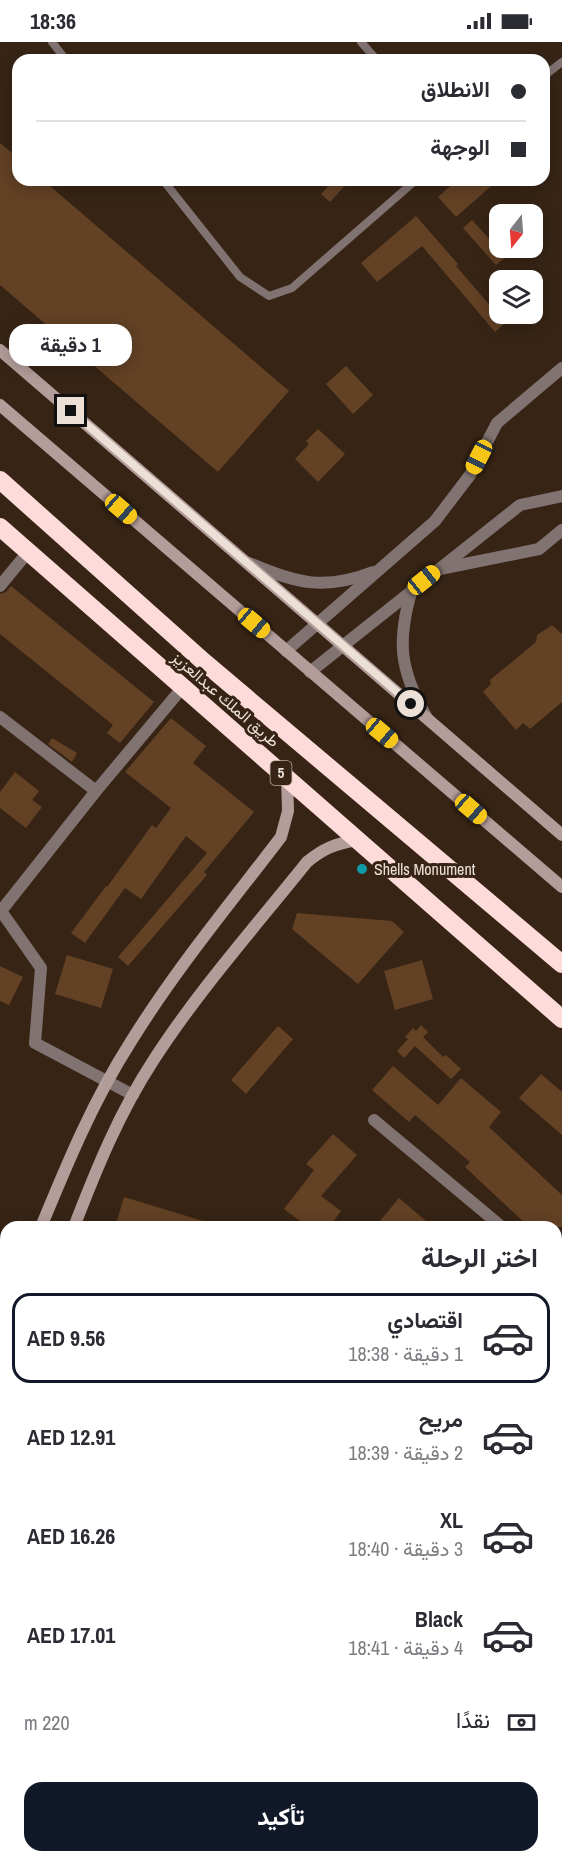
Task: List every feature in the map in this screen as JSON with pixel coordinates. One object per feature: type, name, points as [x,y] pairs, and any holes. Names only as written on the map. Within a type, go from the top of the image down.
[{"type":"highway","name":"طريق الملك عبدالعزيز","points":[[0,480],[213,669],[562,964]]},
{"type":"highway","name":"طريق الملك عبدالعزيز","points":[[0,527],[562,1019]]},
{"type":"main road","points":[[0,350],[562,835]]},
{"type":"main road","points":[[0,405],[562,887]]},
{"type":"main road","points":[[43,1221],[71,1152],[129,1044],[177,972],[281,837],[288,811],[287,778]]},
{"type":"main road","points":[[76,1221],[99,1162],[134,1095],[153,1062],[204,990],[307,862],[322,850],[338,843],[357,840]]},
{"type":"street","points":[[286,651],[383,569],[435,521],[470,475],[496,423],[562,368]]},
{"type":"street","points":[[310,672],[435,570],[520,505],[562,496]]},
{"type":"street","points":[[435,570],[539,549],[562,530]]},
{"type":"street","points":[[0,586],[28,552]]},
{"type":"street","points":[[247,562],[280,577],[299,582],[318,583],[337,583],[383,569]]},
{"type":"street","points":[[412,589],[402,631],[402,652],[412,688],[428,719]]},
{"type":"street","points":[[134,1095],[35,1043],[41,968],[0,910],[183,687]]},
{"type":"street","points":[[0,717],[96,791]]},
{"type":"street","points":[[374,1120],[495,1221]]},
{"type":"lane","points":[[52,42],[61,54]]},
{"type":"lane","points":[[361,42],[372,54]]},
{"type":"lane","points":[[550,71],[562,62]]},
{"type":"lane","points":[[168,186],[240,277],[269,296],[292,288],[409,186]]},
{"type":"building","points":[[0,143],[12,153],[12,186],[50,186],[289,391],[218,472],[0,285]]},
{"type":"building","points":[[328,186],[345,186],[330,202],[321,194]]},
{"type":"building","points":[[450,186],[491,186],[456,217],[438,197]]},
{"type":"building","points":[[416,216],[458,264],[456,266],[489,304],[489,324],[504,324],[495,332],[422,246],[377,282],[361,263]]},
{"type":"building","points":[[472,220],[489,238],[489,257],[463,228]]},
{"type":"building","points":[[490,258],[505,258],[496,265]]},
{"type":"building","points":[[346,366],[373,395],[353,414],[326,384]]},
{"type":"building","points":[[318,429],[345,454],[318,482],[295,459],[309,444],[306,441]]},
{"type":"building","points":[[11,586],[154,702],[120,743],[107,733],[113,725],[0,634],[0,594],[6,592]]},
{"type":"building","points":[[552,625],[562,634],[562,702],[530,729],[523,723],[516,730],[483,692],[491,684],[490,680],[536,642],[537,635]]},
{"type":"building","points":[[171,718],[206,746],[193,763],[254,812],[204,872],[207,875],[128,966],[118,957],[207,853],[186,836],[141,899],[125,888],[85,943],[71,933],[152,825],[156,828],[171,808],[125,772]]},
{"type":"building","points":[[52,738],[77,753],[72,762],[48,744]]},
{"type":"building","points":[[15,772],[39,791],[32,800],[42,807],[26,828],[0,808],[0,792]]},
{"type":"building","points":[[297,913],[392,921],[404,932],[358,984],[292,929]]},
{"type":"building","points":[[67,955],[113,969],[101,1008],[55,994]]},
{"type":"building","points":[[422,960],[433,999],[395,1010],[384,971]]},
{"type":"building","points":[[0,966],[23,977],[9,1005],[0,1001]]},
{"type":"building","points":[[421,1025],[428,1032],[423,1037],[443,1057],[446,1055],[461,1069],[451,1079],[415,1046],[404,1058],[397,1051],[408,1039],[405,1037],[413,1028],[416,1031]]},
{"type":"building","points":[[278,1026],[293,1039],[246,1094],[231,1080]]},
{"type":"building","points":[[393,1066],[438,1105],[461,1078],[501,1112],[489,1127],[562,1195],[562,1221],[523,1221],[465,1167],[470,1162],[415,1115],[409,1122],[372,1090]]},
{"type":"building","points":[[541,1074],[562,1092],[562,1135],[519,1098]]},
{"type":"building","points":[[333,1134],[357,1155],[321,1196],[341,1211],[334,1221],[300,1221],[284,1209],[314,1170],[306,1164]]},
{"type":"building","points":[[124,1197],[203,1221],[117,1221]]},
{"type":"building","points":[[399,1198],[426,1221],[380,1221]]},
{"type":"place","name":"Shells Monument","points":[[362,869]]},
{"type":"route","points":[[71,411],[411,704]]}]
